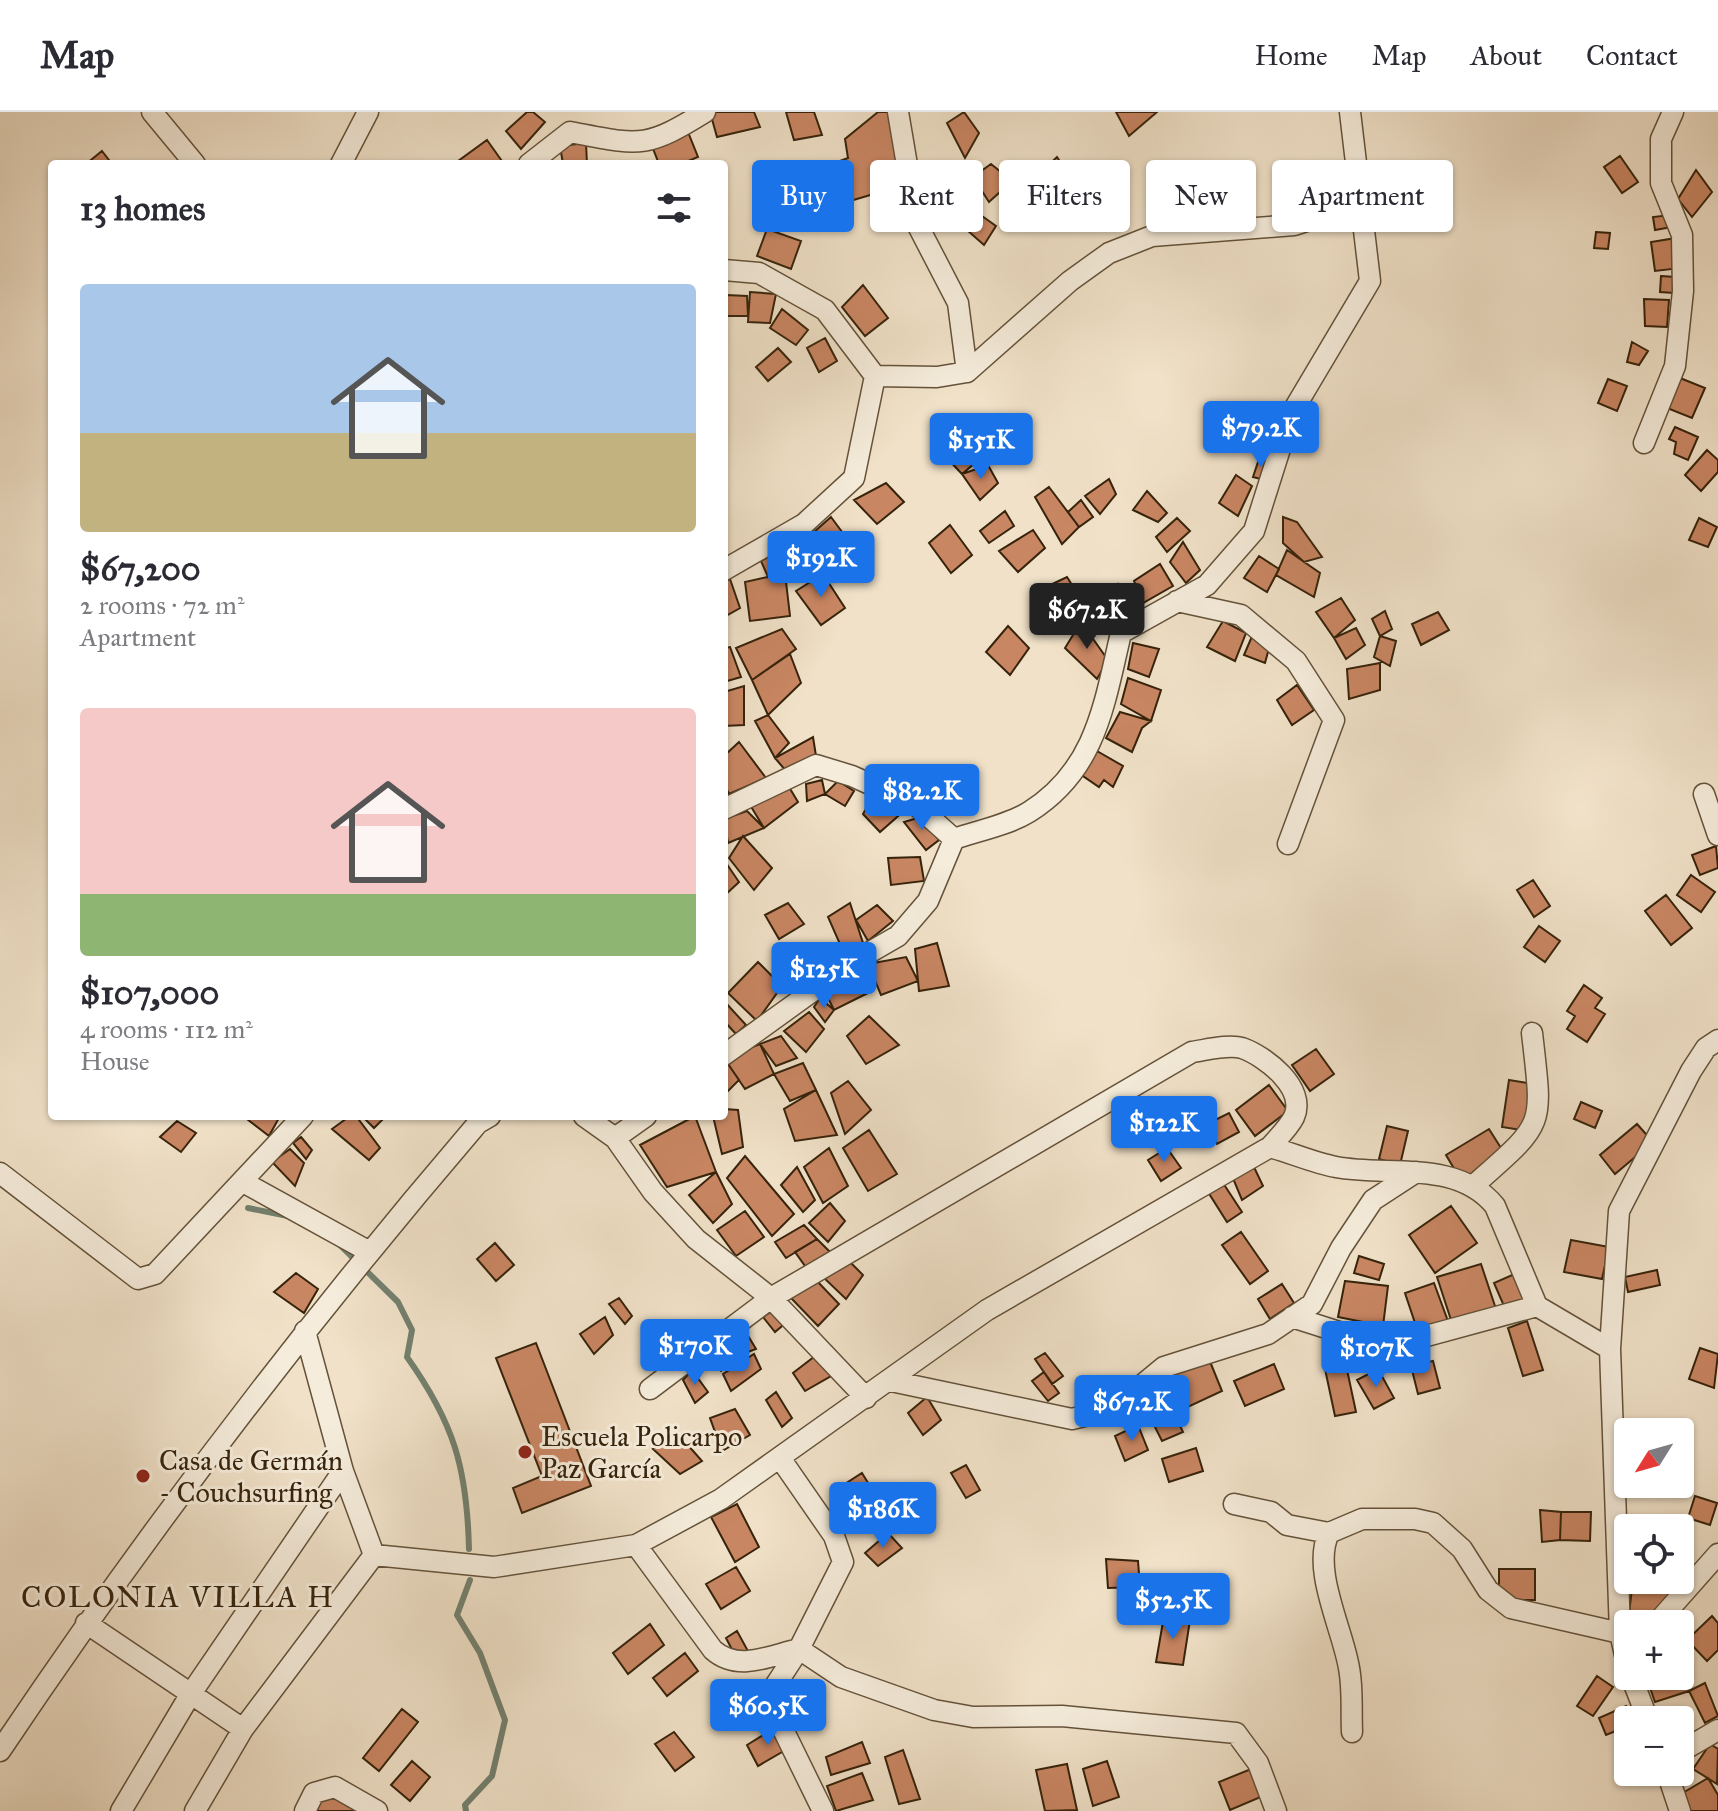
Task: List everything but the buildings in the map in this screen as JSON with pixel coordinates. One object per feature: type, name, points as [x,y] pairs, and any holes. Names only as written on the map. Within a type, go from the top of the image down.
[{"type":"street","points":[[152,112],[192,160]]},
{"type":"street","points":[[343,160],[368,112]]},
{"type":"street","points":[[534,160],[570,132],[633,144],[665,137],[705,112]]},
{"type":"street","points":[[898,112],[917,224],[958,303],[967,372]]},
{"type":"street","points":[[1350,112],[1356,160]]},
{"type":"street","points":[[1644,443],[1675,366],[1683,291],[1682,235],[1661,183],[1661,139],[1673,112]]},
{"type":"street","points":[[875,376],[937,377],[967,372],[1070,281],[1109,253],[1152,236],[1272,227]]},
{"type":"street","points":[[728,1052],[827,980],[898,936],[928,901],[954,839],[1027,813],[1071,778],[1098,730],[1121,633],[1207,585],[1254,531],[1291,414],[1370,281],[1365,232]]},
{"type":"street","points":[[728,270],[759,273],[825,310],[875,376],[854,478],[804,524],[728,568]]},
{"type":"street","points":[[1177,601],[1241,615],[1296,661],[1334,720],[1288,844]]},
{"type":"street","points":[[728,807],[816,765],[852,776],[916,805],[954,839]]},
{"type":"street","points":[[1704,794],[1718,835]]},
{"type":"street","points":[[1473,1186],[1527,1138],[1538,1117],[1532,1033]]},
{"type":"street","points":[[1619,1610],[1610,1349],[1619,1211],[1691,1071],[1706,1048],[1718,1040]]},
{"type":"street","points":[[374,1555],[494,1567],[636,1545],[721,1499],[987,1310],[1270,1147],[1295,1116],[1295,1097],[1282,1074],[1267,1061],[1239,1047],[1192,1052],[771,1298],[650,1389]]},
{"type":"street","points":[[0,1173],[138,1279],[155,1274],[299,1120]]},
{"type":"street","points":[[0,1751],[86,1623],[191,1477],[367,1252],[478,1120]]},
{"type":"street","points":[[590,1120],[615,1138],[653,1192],[696,1239],[771,1298],[866,1398]]},
{"type":"street","points":[[615,1138],[640,1120]]},
{"type":"street","points":[[1270,1147],[1337,1167],[1416,1172],[1473,1186],[1495,1206],[1537,1306],[1610,1349]]},
{"type":"street","points":[[891,1381],[1072,1419],[1113,1409],[1164,1367],[1268,1334],[1312,1304],[1341,1248],[1373,1200],[1416,1172]]},
{"type":"street","points":[[243,1182],[367,1252]]},
{"type":"street","points":[[1292,1317],[1386,1347],[1537,1306]]},
{"type":"street","points":[[305,1331],[343,1471],[374,1555]]},
{"type":"street","points":[[780,1458],[834,1536],[843,1562],[799,1649],[771,1692],[771,1703],[823,1811]]},
{"type":"street","points":[[121,1811],[190,1695],[343,1471]]},
{"type":"street","points":[[1234,1504],[1271,1512],[1287,1525],[1329,1533],[1362,1519],[1415,1519],[1433,1523],[1462,1549],[1498,1600],[1511,1608],[1614,1632]]},
{"type":"street","points":[[1329,1533],[1323,1545],[1324,1570],[1349,1669],[1352,1732]]},
{"type":"street","points":[[636,1545],[713,1650],[726,1661],[741,1663],[799,1649],[841,1677],[934,1710],[973,1717],[1062,1716],[1236,1733],[1258,1763],[1276,1811]]},
{"type":"street","points":[[1668,1610],[1718,1554]]},
{"type":"street","points":[[195,1811],[243,1729],[374,1555]]},
{"type":"street","points":[[86,1623],[243,1729]]},
{"type":"street","points":[[1694,1744],[1718,1730]]},
{"type":"street","points":[[1672,1786],[1680,1811]]},
{"type":"street","points":[[305,1811],[314,1793],[335,1787],[377,1811]]},
{"type":"waterway","points":[[248,1208],[288,1216]]},
{"type":"waterway","points":[[339,1244],[398,1302],[412,1330],[407,1357],[447,1425],[461,1470],[469,1549]]},
{"type":"waterway","points":[[466,1811],[465,1805],[492,1776],[505,1720],[480,1653],[457,1615],[470,1580]]},
{"type":"place","name":"Escuela Policarpo Paz García","points":[[525,1452]]},
{"type":"place","name":"Casa de Germán - Couchsurfing","points":[[143,1476]]},
{"type":"district","name":"COLONIA VILLA H","points":[[178,1597]]}]
